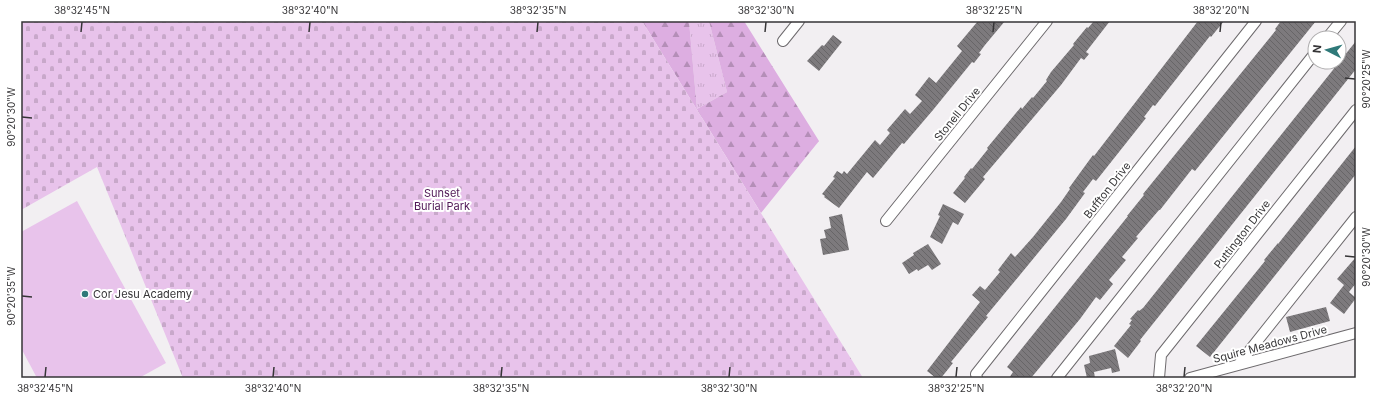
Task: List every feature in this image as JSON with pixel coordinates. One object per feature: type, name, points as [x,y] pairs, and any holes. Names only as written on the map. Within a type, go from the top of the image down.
[{"type":"street","points":[[783,41],[799,21]]},
{"type":"street","name":"Stonell Drive","points":[[886,221],[1047,21]]},
{"type":"street","name":"Buffton Drive","points":[[976,376],[1256,21]]},
{"type":"street","points":[[1333,30],[1340,21]]},
{"type":"street","points":[[1057,378],[1307,63]]},
{"type":"street","name":"Puttington Drive","points":[[1159,378],[1161,355],[1356,110]]},
{"type":"street","points":[[1238,365],[1356,217]]},
{"type":"street","name":"Squire Meadows Drive","points":[[1190,378],[1356,333]]},
{"type":"green space","name":"Sunset Burial Park","points":[[21,21],[642,21],[863,378],[183,378],[97,167],[21,210]]},
{"type":"green space","points":[[642,21],[689,21],[697,109],[727,92],[709,21],[744,21],[819,141],[761,213]]},
{"type":"green space","points":[[689,21],[709,21],[727,92],[697,109]]},
{"type":"green space","name":"Cor Jesu Academy","points":[[77,201],[166,363],[139,378],[37,378],[21,348],[21,232]]},
{"type":"building","points":[[978,21],[1005,21],[979,53],[981,54],[974,63],[972,62],[904,144],[902,143],[873,178],[867,172],[839,208],[824,197],[825,196],[822,194],[835,178],[833,177],[837,171],[842,174],[844,171],[847,174],[875,140],[880,145],[890,133],[887,130],[905,109],[910,114],[922,101],[915,95],[929,77],[936,83],[962,51],[957,46]]},
{"type":"building","points":[[1094,21],[1110,21],[1086,52],[1089,54],[1084,60],[1081,58],[1061,85],[983,177],[985,179],[965,203],[953,193],[965,178],[964,177],[1021,107],[1022,109],[1032,97],[1033,98],[1047,81],[1046,80],[1051,72],[1074,45],[1073,44]]},
{"type":"building","points":[[1198,21],[1224,21],[1211,37],[1210,36],[1155,106],[1153,105],[1144,117],[1146,118],[1096,181],[1093,179],[1083,192],[1085,193],[1066,219],[986,316],[988,317],[951,362],[953,363],[941,378],[936,378],[927,371],[980,302],[972,295],[980,286],[985,290],[1000,272],[998,270],[1011,253],[1015,257],[1033,237],[1061,202],[1070,189],[1069,188],[1093,155],[1094,156]]},
{"type":"building","points":[[1281,21],[1316,21],[1309,30],[1307,30],[1307,32],[1195,171],[1192,169],[1160,210],[1136,237],[1138,238],[1122,257],[1126,260],[1109,280],[1113,284],[1100,300],[1096,297],[1080,319],[1031,378],[1009,378],[1013,372],[1007,367],[1128,216],[1144,195],[1143,194],[1276,30],[1275,29]]},
{"type":"building","points":[[833,35],[842,42],[819,71],[807,61],[822,45],[824,46]]},
{"type":"building","points":[[1356,41],[1356,69],[1140,340],[1141,341],[1128,358],[1114,346],[1131,325],[1129,324],[1132,320],[1130,319],[1138,310],[1139,311],[1143,308],[1333,70],[1347,70],[1347,52]]},
{"type":"building","points":[[1356,146],[1356,174],[1210,357],[1196,346]]},
{"type":"building","points":[[943,204],[964,214],[958,225],[953,222],[942,244],[930,237],[940,216],[938,215]]},
{"type":"building","points":[[842,214],[849,250],[823,255],[820,239],[826,238],[824,230],[831,228],[829,217]]},
{"type":"building","points":[[928,244],[941,264],[932,270],[928,265],[909,274],[902,263],[914,255],[913,253]]},
{"type":"building","points":[[1356,257],[1356,283],[1349,292],[1356,298],[1344,314],[1330,303],[1344,285],[1337,279]]},
{"type":"building","points":[[1326,307],[1330,321],[1290,332],[1286,317]]},
{"type":"building","points":[[1115,349],[1120,371],[1112,373],[1111,368],[1094,372],[1095,378],[1087,378],[1084,365],[1090,363],[1089,356]]},
{"type":"place","name":"Cor Jesu Academy","points":[[85,294]]}]
